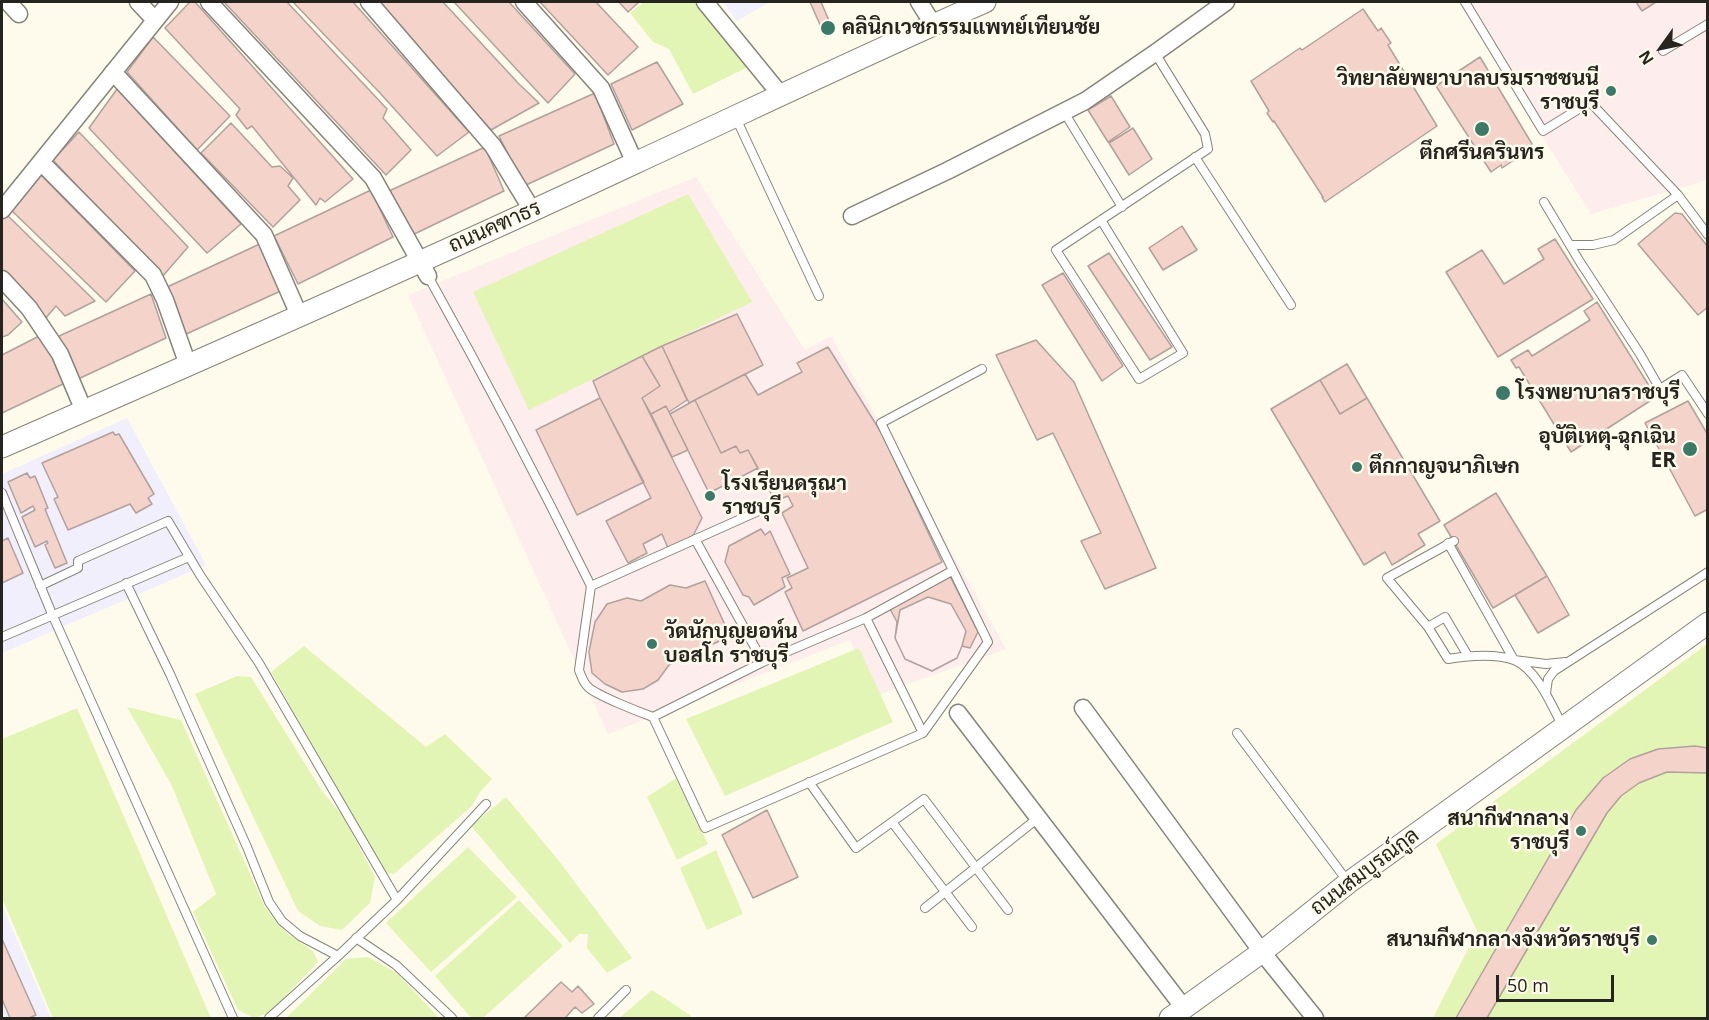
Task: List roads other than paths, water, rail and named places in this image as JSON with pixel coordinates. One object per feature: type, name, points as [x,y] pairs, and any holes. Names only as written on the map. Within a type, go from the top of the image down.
[{"type":"street","points":[[138,2],[155,20]]},
{"type":"street","points":[[2,210],[170,2]]},
{"type":"street","points":[[209,2],[373,178],[424,268]]},
{"type":"street","points":[[369,2],[493,146],[532,210]]},
{"type":"street","points":[[524,2],[602,88],[635,163]]},
{"type":"street","points":[[705,2],[780,94]]},
{"type":"street","points":[[919,2],[933,24]]},
{"type":"street","name":"ถนนคฑาธร","points":[[2,447],[299,315],[424,268],[532,210],[780,94],[985,2]]},
{"type":"street","points":[[852,216],[1085,101],[1226,2]]},
{"type":"street","points":[[113,72],[264,235],[299,315]]},
{"type":"street","points":[[41,162],[153,275],[165,300],[189,365]]},
{"type":"street","points":[[2,279],[29,308],[60,354],[84,411]]},
{"type":"street","name":"ถนนสมบูรณ์กูล","points":[[1177,1013],[1262,952],[1348,883],[1707,623]]},
{"type":"street","points":[[1083,708],[1262,952],[1315,1018]]},
{"type":"street","points":[[958,713],[1038,818],[1177,1013]]},
{"type":"lane","points":[[1465,2],[1543,131],[1590,102],[1678,195],[1707,235]]},
{"type":"lane","points":[[1663,51],[1707,24]]},
{"type":"lane","points":[[1101,220],[1183,353],[1139,379],[1056,250],[1101,220],[1122,207],[1208,149],[1205,135],[1155,53]]},
{"type":"lane","points":[[1064,112],[1122,207]]},
{"type":"lane","points":[[735,116],[819,296]]},
{"type":"lane","points":[[1195,157],[1291,305]]},
{"type":"lane","points":[[1570,245],[1593,245],[1614,240],[1678,195]]},
{"type":"lane","points":[[1544,202],[1660,389],[1682,375],[1707,414]]},
{"type":"lane","points":[[424,268],[523,449],[591,585],[579,670],[582,680],[590,688],[653,717],[762,662],[866,618],[952,571]]},
{"type":"lane","points":[[653,717],[705,828],[923,733],[988,642],[881,423],[982,369]]},
{"type":"lane","points":[[2,493],[4,505],[233,1018]]},
{"type":"lane","points":[[591,585],[763,508]]},
{"type":"lane","points":[[40,586],[78,568],[78,561],[168,520],[189,557],[259,663],[397,900]]},
{"type":"lane","points":[[695,539],[762,662]]},
{"type":"lane","points":[[1563,728],[1546,693],[1536,679],[1514,660],[1475,582],[1451,542],[1387,578],[1428,627],[1448,659],[1468,656],[1489,657],[1514,660],[1546,664],[1568,662]]},
{"type":"lane","points":[[2,637],[189,557]]},
{"type":"lane","points":[[1546,693],[1548,679],[1554,671],[1707,572]]},
{"type":"lane","points":[[126,583],[170,674],[269,902],[282,921],[300,936],[338,956]]},
{"type":"lane","points":[[1428,627],[1444,617],[1468,656]]},
{"type":"lane","points":[[866,618],[923,733]]},
{"type":"lane","points":[[1237,733],[1348,883]]},
{"type":"lane","points":[[809,782],[856,849],[924,799],[1008,910]]},
{"type":"lane","points":[[269,1018],[397,900],[486,804]]},
{"type":"lane","points":[[925,908],[1038,818]]},
{"type":"lane","points":[[892,822],[972,927]]},
{"type":"lane","points":[[357,938],[396,964],[452,1018]]},
{"type":"lane","points":[[598,1018],[626,990]]},
{"type":"place","name":"คลินิกเวชกรรมแพทย์เทียนชัย","points":[[828,28]]},
{"type":"place","name":"วิทยาลัยพยาบาลบรมราชชนนี ราชบุรี","points":[[1611,91]]},
{"type":"place","name":"ตึกศรีนครินทร","points":[[1482,129]]},
{"type":"place","name":"โรงพยาบาลราชบุรี","points":[[1503,393]]},
{"type":"place","name":"อุบัติเหตุ-ฉุกเฉิน ER","points":[[1690,449]]},
{"type":"place","name":"ตึกกาญจนาภิเษก","points":[[1357,467]]},
{"type":"place","name":"โรงเรียนดรุณา ราชบุรี","points":[[710,496]]},
{"type":"place","name":"วัดนักบุญยอห์น บอสโก ราชบุรี","points":[[652,644]]},
{"type":"place","name":"สนากีฬากลาง ราชบุรี","points":[[1581,831]]},
{"type":"place","name":"สนามกีฬากลางจังหวัดราชบุรี","points":[[1652,940]]}]
